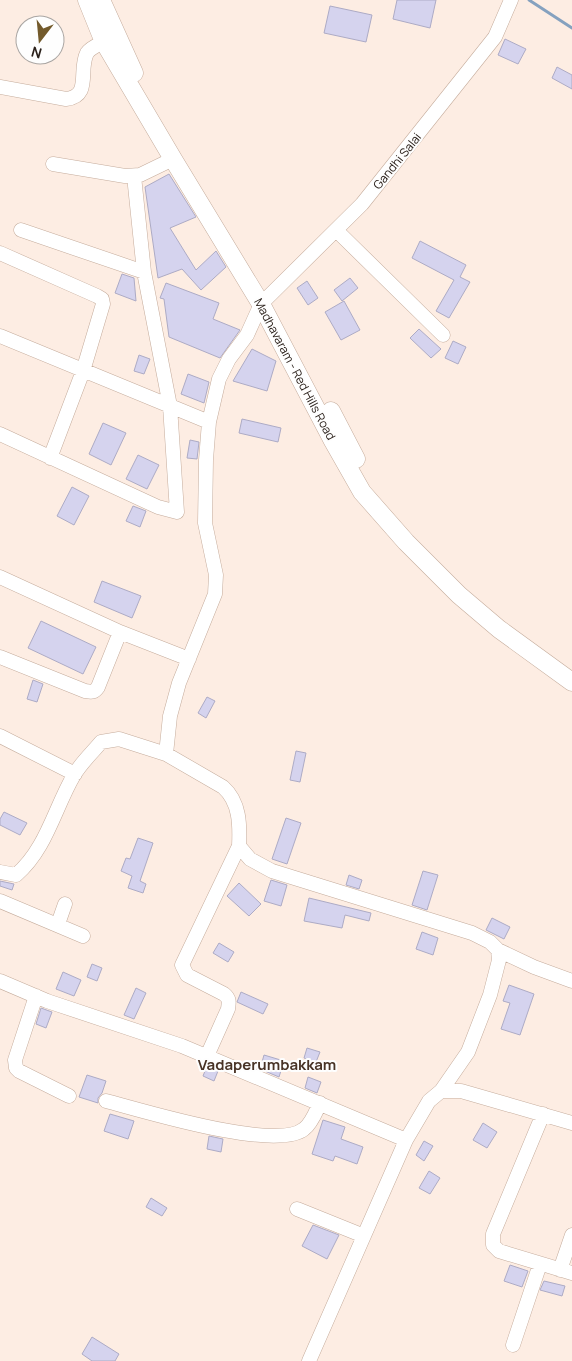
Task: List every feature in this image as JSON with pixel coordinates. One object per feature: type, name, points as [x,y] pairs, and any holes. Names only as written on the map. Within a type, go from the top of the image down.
[{"type":"main road","name":"Madhavaram - Red Hills Road","points":[[95,2],[112,46],[173,159],[264,300],[333,442],[362,492],[382,516],[459,595],[500,629],[572,682]]},
{"type":"main road","name":"Madhavaram - Red Hills Road","points":[[112,46],[131,67],[186,158],[264,300],[344,436],[371,488],[408,534],[452,580],[510,627],[572,670]]},
{"type":"street","name":"Gandhi Salai","points":[[264,300],[362,204],[495,37],[511,0]]},
{"type":"street","points":[[0,87],[66,99],[74,98],[79,95],[81,90],[86,54],[93,48],[112,46]]},
{"type":"street","points":[[53,164],[134,176],[173,159]]},
{"type":"street","points":[[0,434],[158,507],[177,512],[170,406],[144,272],[134,176]]},
{"type":"street","points":[[21,230],[144,272]]},
{"type":"street","points":[[336,230],[443,335]]},
{"type":"street","points":[[0,253],[97,296],[102,300],[102,311],[83,371],[50,458]]},
{"type":"street","points":[[166,754],[170,716],[179,683],[215,594],[216,575],[205,523],[209,422],[219,380],[229,359],[247,335],[264,300]]},
{"type":"street","points":[[0,336],[209,422]]},
{"type":"street","points":[[0,577],[120,632],[189,658]]},
{"type":"street","points":[[0,657],[84,691],[92,692],[98,687],[120,632]]},
{"type":"street","points":[[0,736],[75,774]]},
{"type":"street","points":[[0,872],[16,875],[26,867],[36,853],[75,774],[101,742],[119,739],[166,754],[223,787],[231,794],[240,822],[239,846],[182,965],[187,975],[228,997],[228,1009],[207,1056]]},
{"type":"street","points":[[239,846],[250,859],[272,871],[472,934],[490,942],[498,950],[534,968],[572,981]]},
{"type":"street","points":[[0,901],[83,936]]},
{"type":"street","points":[[58,924],[65,904]]},
{"type":"street","points":[[309,1361],[406,1140],[429,1102],[441,1091],[468,1052],[490,995],[498,960],[498,950]]},
{"type":"street","points":[[0,981],[36,996],[182,1046],[406,1140]]},
{"type":"street","points":[[36,996],[14,1060],[15,1064],[23,1074],[69,1096]]},
{"type":"street","points":[[441,1091],[461,1091],[572,1123]]},
{"type":"street","points":[[106,1101],[196,1126],[271,1136],[303,1130],[320,1103]]},
{"type":"street","points":[[543,1114],[493,1234],[493,1245],[499,1251],[566,1272],[572,1235]]},
{"type":"street","points":[[296,1209],[364,1236]]},
{"type":"street","points":[[513,1345],[540,1264]]},
{"type":"building","points":[[397,0],[436,0],[430,28],[393,19]]},
{"type":"building","points":[[330,6],[372,15],[366,42],[324,33]]},
{"type":"building","points":[[505,39],[526,49],[518,64],[498,55]]},
{"type":"building","points":[[557,67],[572,75],[572,89],[552,78]]},
{"type":"building","points":[[169,174],[196,217],[170,228],[196,270],[216,251],[226,267],[201,290],[182,269],[158,278],[145,187]]},
{"type":"building","points":[[420,241],[466,265],[460,277],[470,282],[449,318],[436,311],[454,280],[412,258]]},
{"type":"building","points":[[122,274],[134,278],[136,301],[115,293]]},
{"type":"building","points":[[350,278],[358,288],[342,301],[334,290]]},
{"type":"building","points":[[307,281],[318,298],[308,305],[297,288]]},
{"type":"building","points":[[166,283],[219,303],[213,319],[240,330],[220,358],[169,337],[164,299],[160,298]]},
{"type":"building","points":[[344,301],[360,330],[341,340],[325,312]]},
{"type":"building","points":[[419,329],[441,349],[431,358],[410,338]]},
{"type":"building","points":[[453,341],[466,347],[458,364],[445,358]]},
{"type":"building","points":[[252,349],[276,361],[267,391],[233,381]]},
{"type":"building","points":[[139,355],[150,359],[144,374],[134,371]]},
{"type":"building","points":[[188,374],[209,382],[204,403],[181,394]]},
{"type":"building","points":[[242,419],[281,428],[278,442],[239,433]]},
{"type":"building","points":[[103,423],[126,433],[111,465],[89,454]]},
{"type":"building","points":[[190,440],[199,442],[197,459],[187,458]]},
{"type":"building","points":[[138,455],[159,465],[147,489],[126,479]]},
{"type":"building","points":[[72,487],[89,496],[74,525],[57,516]]},
{"type":"building","points":[[133,506],[146,511],[140,527],[126,521]]},
{"type":"building","points":[[102,581],[141,596],[132,618],[94,602]]},
{"type":"building","points":[[41,621],[96,647],[83,674],[28,648]]},
{"type":"building","points":[[33,680],[43,684],[37,702],[27,699]]},
{"type":"building","points":[[207,697],[215,701],[206,718],[198,713]]},
{"type":"building","points":[[296,751],[306,753],[300,782],[290,780]]},
{"type":"building","points":[[4,812],[27,823],[20,835],[0,825],[0,819]]},
{"type":"building","points":[[286,818],[301,823],[287,864],[272,859]]},
{"type":"building","points":[[138,838],[153,843],[140,881],[146,884],[143,893],[128,888],[132,876],[121,871],[126,858],[130,859]]},
{"type":"building","points":[[423,871],[438,875],[427,910],[412,905]]},
{"type":"building","points":[[349,875],[362,880],[359,889],[346,885]]},
{"type":"building","points":[[271,880],[287,885],[281,906],[264,901]]},
{"type":"building","points":[[0,881],[14,884],[12,890],[0,886]]},
{"type":"building","points":[[239,883],[261,904],[249,916],[227,896]]},
{"type":"building","points":[[309,898],[371,913],[369,921],[345,915],[342,928],[304,921]]},
{"type":"building","points":[[492,918],[510,927],[504,939],[486,930]]},
{"type":"building","points":[[422,932],[438,938],[433,955],[416,949]]},
{"type":"building","points":[[219,943],[234,952],[228,962],[213,953]]},
{"type":"building","points":[[92,964],[102,968],[97,981],[87,977]]},
{"type":"building","points":[[63,972],[81,980],[74,996],[56,989]]},
{"type":"building","points":[[509,985],[534,994],[520,1035],[501,1029],[510,1003],[503,1001]]},
{"type":"building","points":[[136,988],[146,993],[134,1019],[124,1015]]},
{"type":"building","points":[[241,992],[268,1004],[263,1014],[237,1002]]},
{"type":"building","points":[[41,1008],[52,1012],[46,1028],[36,1024]]},
{"type":"building","points":[[307,1048],[320,1052],[316,1062],[304,1058]]},
{"type":"building","points":[[264,1055],[284,1061],[279,1077],[260,1069]]},
{"type":"building","points":[[207,1066],[218,1071],[214,1081],[203,1076]]},
{"type":"building","points":[[87,1075],[106,1081],[98,1098],[98,1103],[79,1097]]},
{"type":"building","points":[[308,1077],[321,1082],[317,1093],[305,1088]]},
{"type":"building","points":[[110,1114],[134,1121],[128,1139],[104,1131]]},
{"type":"building","points":[[323,1120],[345,1127],[341,1139],[363,1147],[357,1164],[335,1156],[333,1161],[312,1154]]},
{"type":"building","points":[[483,1123],[497,1132],[487,1148],[473,1140]]},
{"type":"building","points":[[209,1136],[223,1139],[221,1152],[207,1149]]},
{"type":"building","points":[[424,1141],[433,1146],[424,1161],[416,1155]]},
{"type":"building","points":[[429,1171],[440,1178],[430,1194],[419,1188]]},
{"type":"building","points":[[151,1198],[167,1208],[162,1216],[146,1207]]},
{"type":"building","points":[[313,1225],[339,1235],[327,1259],[302,1246]]},
{"type":"building","points":[[510,1265],[528,1271],[522,1287],[504,1281]]},
{"type":"building","points":[[544,1281],[565,1286],[562,1296],[540,1290]]},
{"type":"building","points":[[92,1337],[119,1354],[115,1361],[92,1361],[82,1354]]},
{"type":"waterway","points":[[529,0],[572,28]]},
{"type":"district","name":"Vadaperumbakkam","points":[[267,1064]]}]
